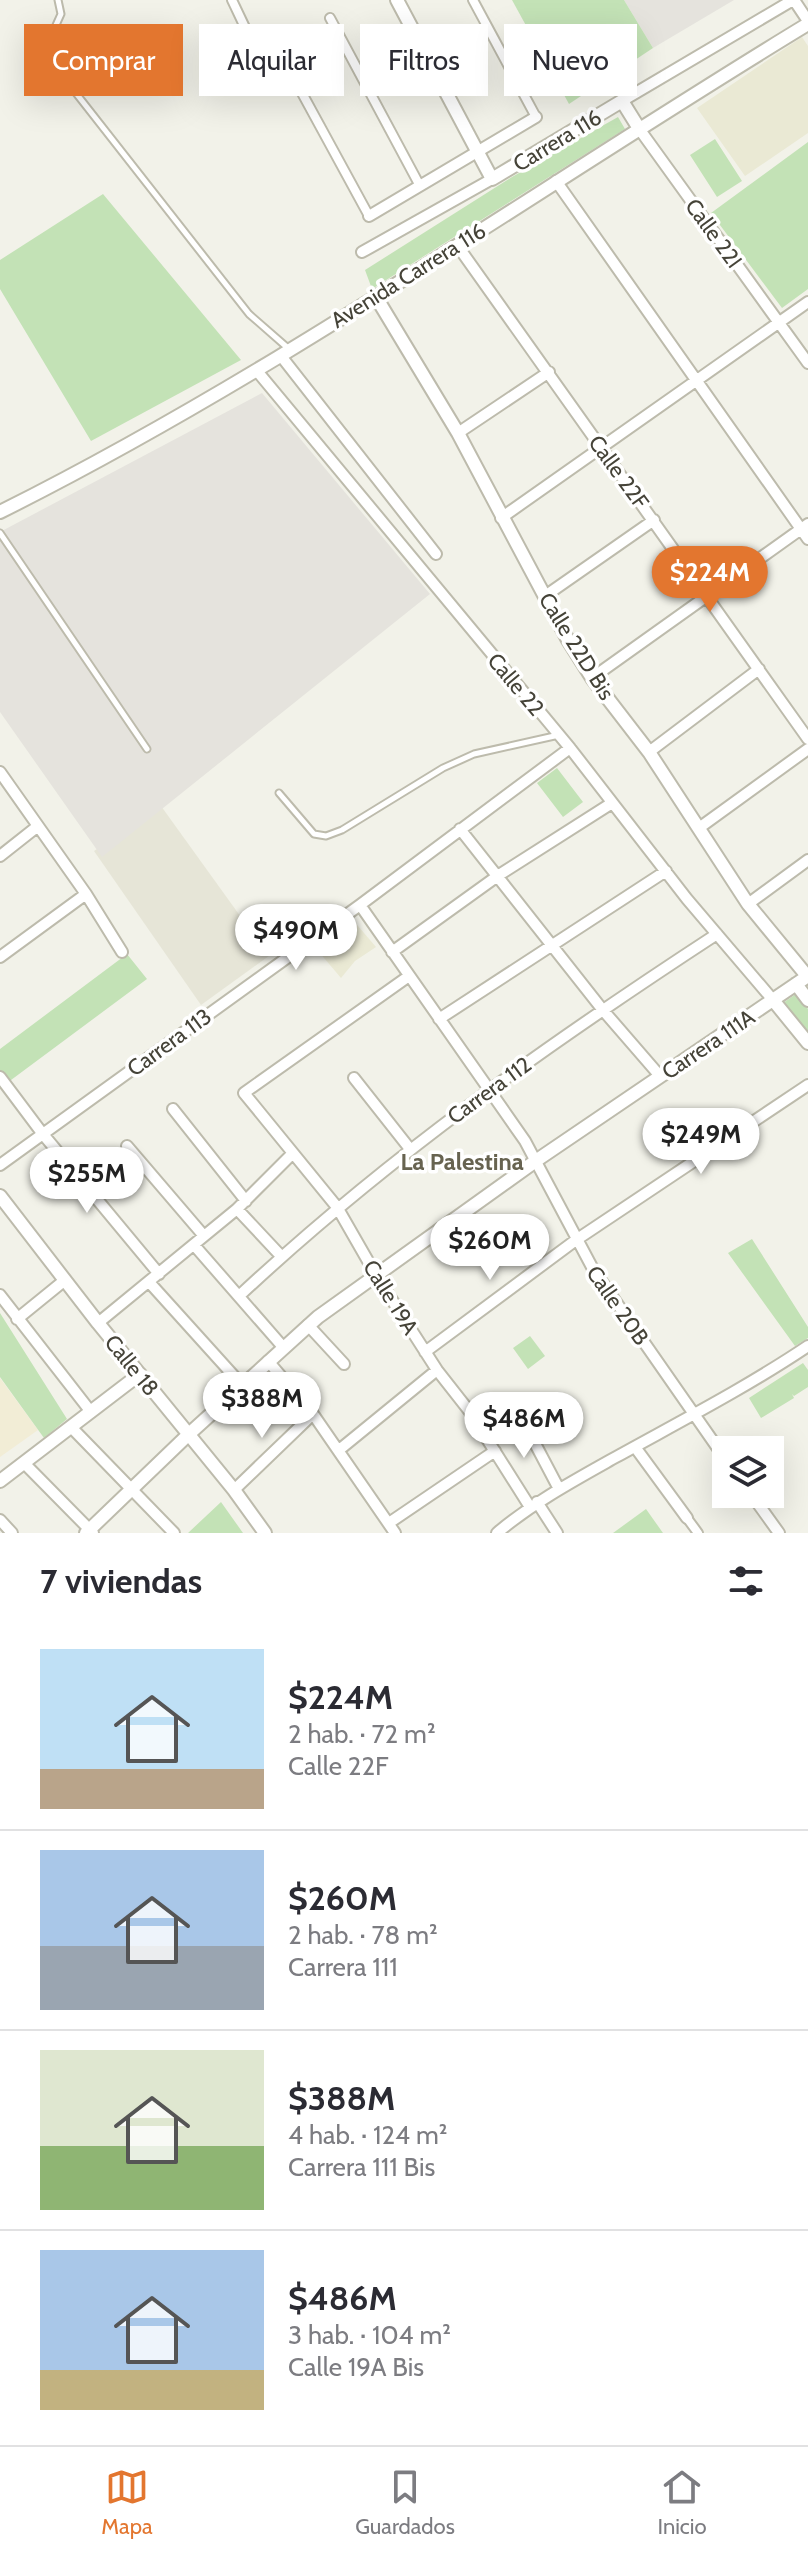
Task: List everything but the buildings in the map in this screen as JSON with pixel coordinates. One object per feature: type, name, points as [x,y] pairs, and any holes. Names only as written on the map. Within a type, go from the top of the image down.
[{"type":"street","points":[[232,0],[243,24]]},
{"type":"street","points":[[397,0],[492,179]]},
{"type":"street","points":[[304,96],[369,216],[536,117],[473,0]]},
{"type":"street","points":[[793,0],[808,22]]},
{"type":"street","name":"Carrera 116","points":[[362,252],[492,179],[793,0]]},
{"type":"street","points":[[330,18],[420,186]]},
{"type":"street","name":"Avenida Carrera 116","points":[[0,512],[60,482],[257,371],[808,22]]},
{"type":"street","name":"Calle 22I","points":[[622,101],[808,363]]},
{"type":"street","points":[[556,181],[694,380],[804,526],[808,539]]},
{"type":"street","name":"Calle 22F","points":[[457,245],[808,739]]},
{"type":"street","name":"Calle 22D Bis","points":[[376,297],[458,433],[501,518],[592,678],[649,752],[748,904],[808,976]]},
{"type":"street","points":[[501,518],[808,302]]},
{"type":"street","points":[[286,353],[436,554]]},
{"type":"street","name":"Calle 22","points":[[257,371],[570,748],[666,871],[773,1000]]},
{"type":"street","points":[[458,433],[549,372]]},
{"type":"street","points":[[545,596],[654,520]]},
{"type":"street","points":[[592,678],[804,526]]},
{"type":"street","points":[[649,752],[759,669]]},
{"type":"street","name":"Carrera 113","points":[[0,1165],[360,905],[570,748]]},
{"type":"street","points":[[699,828],[808,749]]},
{"type":"street","points":[[0,772],[86,894],[122,952]]},
{"type":"street","points":[[392,952],[499,875],[612,803]]},
{"type":"street","points":[[0,856],[38,826]]},
{"type":"street","points":[[460,829],[602,1009],[660,1076]]},
{"type":"street","points":[[748,904],[808,860]]},
{"type":"street","points":[[439,1019],[666,871]]},
{"type":"street","points":[[0,957],[86,894]]},
{"type":"street","name":"Calle 20B","points":[[360,905],[537,1160],[576,1240],[601,1282],[712,1440]]},
{"type":"street","name":"Carrera 112","points":[[239,1296],[337,1207],[488,1089],[717,934]]},
{"type":"street","name":"Calle 19A","points":[[409,976],[244,1093],[337,1207],[437,1370],[557,1533]]},
{"type":"street","name":"Carrera 111A","points":[[89,1532],[189,1434],[308,1325],[537,1160],[808,976]]},
{"type":"street","points":[[796,984],[808,1000]]},
{"type":"street","points":[[773,1000],[808,1043]]},
{"type":"street","points":[[0,1077],[42,1133],[159,1274]]},
{"type":"street","points":[[354,1078],[410,1149]]},
{"type":"street","points":[[425,1352],[576,1240],[808,1085]]},
{"type":"street","points":[[173,1109],[281,1256]]},
{"type":"street","points":[[127,1146],[204,1236]]},
{"type":"street","points":[[98,1323],[242,1205],[292,1154]]},
{"type":"street","name":"Calle 18","points":[[0,1196],[265,1533]]},
{"type":"street","points":[[194,1245],[283,1347]]},
{"type":"street","points":[[17,1319],[65,1280]]},
{"type":"street","points":[[149,1282],[242,1385]]},
{"type":"street","points":[[0,1295],[91,1412]]},
{"type":"street","points":[[308,1325],[344,1364]]},
{"type":"street","points":[[497,1533],[534,1504],[808,1346]]},
{"type":"street","points":[[268,1361],[313,1414],[392,1528],[495,1451]]},
{"type":"street","points":[[339,1450],[437,1370]]},
{"type":"street","points":[[0,1481],[140,1374]]},
{"type":"street","points":[[234,1490],[313,1414]]},
{"type":"street","points":[[520,1415],[559,1489]]},
{"type":"street","points":[[71,1427],[174,1533]]},
{"type":"street","points":[[635,1447],[698,1533]]},
{"type":"street","points":[[24,1463],[89,1532]]},
{"type":"street","points":[[761,1508],[779,1533]]},
{"type":"street","points":[[0,1520],[12,1533]]},
{"type":"lane","points":[[58,0],[61,14],[47,45],[50,60],[249,314],[286,353]]},
{"type":"lane","points":[[0,533],[147,749]]},
{"type":"lane","points":[[279,793],[314,834],[326,836],[342,830],[443,768],[474,754],[559,735]]},
{"type":"shaded area","points":[[624,0],[734,0],[653,48]]},
{"type":"shaded area","points":[[802,37],[808,46],[808,133],[745,176],[697,108]]},
{"type":"shaded area","points":[[262,393],[430,594],[102,857],[0,712],[0,532]]},
{"type":"shaded area","points":[[161,806],[269,956],[201,1005],[94,851]]},
{"type":"shaded area","points":[[352,919],[376,947],[355,961],[341,978],[313,945]]},
{"type":"shaded area","points":[[0,1378],[38,1430],[0,1457]]},
{"type":"green space","points":[[512,0],[624,0],[653,48],[637,59],[637,24],[525,24]]},
{"type":"green space","points":[[565,96],[581,96],[569,104]]},
{"type":"green space","points":[[618,117],[625,129],[372,289],[365,270],[512,177]]},
{"type":"green space","points":[[715,139],[742,181],[717,197],[690,155]]},
{"type":"green space","points":[[808,142],[808,289],[782,308],[711,213]]},
{"type":"green space","points":[[103,194],[241,360],[91,441],[0,289],[0,260]]},
{"type":"green space","points":[[557,768],[583,802],[563,817],[537,783]]},
{"type":"green space","points":[[127,954],[147,979],[7,1083],[0,1073],[0,1049]]},
{"type":"green space","points":[[796,994],[808,1009],[808,1035],[783,1003]]},
{"type":"green space","points":[[752,1239],[808,1327],[808,1338],[795,1346],[728,1253]]},
{"type":"green space","points":[[0,1313],[67,1419],[44,1438],[0,1377]]},
{"type":"green space","points":[[530,1336],[545,1356],[528,1369],[513,1348]]},
{"type":"green space","points":[[803,1363],[808,1370],[808,1387],[794,1396],[792,1394],[794,1398],[761,1418],[749,1398]]},
{"type":"green space","points":[[221,1502],[243,1533],[188,1533]]},
{"type":"green space","points":[[646,1509],[663,1533],[613,1533]]},
{"type":"district","name":"La Palestina","points":[[462,1162]]}]
